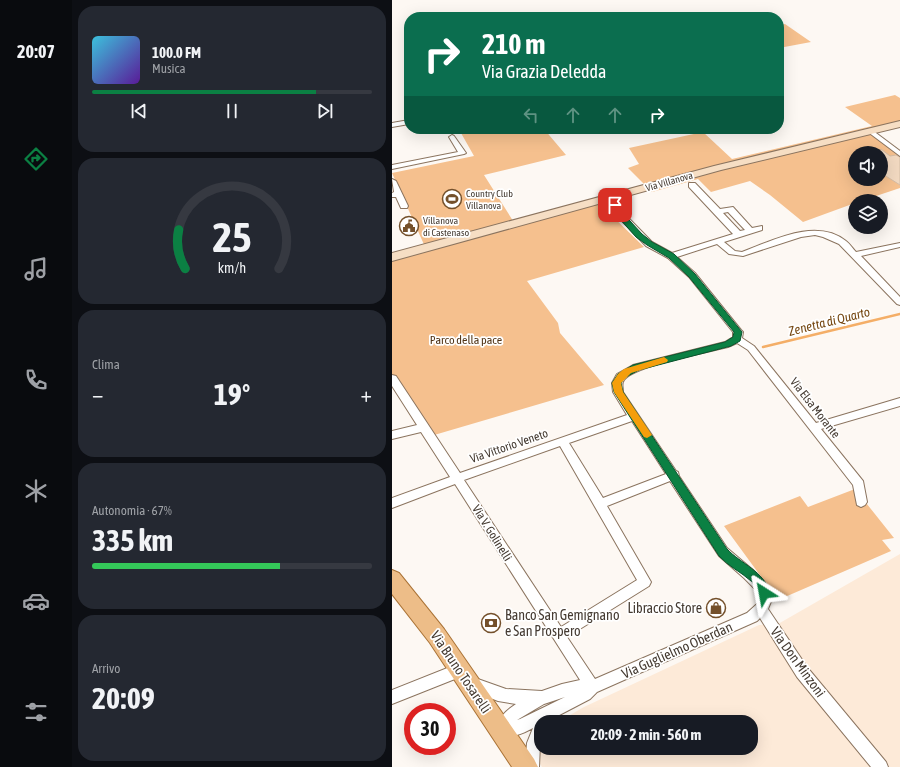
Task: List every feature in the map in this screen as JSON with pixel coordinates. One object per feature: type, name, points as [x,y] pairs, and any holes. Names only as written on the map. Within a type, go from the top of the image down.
[{"type":"main road","name":"Via Villanova","points":[[392,257],[745,160],[900,124]]},
{"type":"main road","name":"Via Bruno Tosarelli","points":[[392,579],[423,617],[526,767]]},
{"type":"street","points":[[392,125],[404,123]]},
{"type":"street","points":[[870,131],[900,154]]},
{"type":"street","points":[[392,167],[462,153],[452,137]]},
{"type":"street","points":[[392,181],[395,195],[404,206]]},
{"type":"street","points":[[692,186],[739,235]]},
{"type":"street","points":[[615,209],[620,195]]},
{"type":"street","name":"Via Elsa Morante","points":[[605,199],[649,244],[671,256],[692,276],[737,335],[751,348],[859,484],[861,502]]},
{"type":"street","points":[[671,256],[755,229],[730,209],[718,212]]},
{"type":"street","points":[[718,241],[730,252],[736,255],[803,234],[815,233],[832,237],[842,242],[856,255],[900,302]]},
{"type":"street","points":[[856,255],[900,245]]},
{"type":"street","points":[[737,335],[728,344],[636,367],[621,376],[617,383],[618,392],[674,475],[723,552],[730,560],[756,578],[763,587],[765,597],[761,609]]},
{"type":"street","name":"Via V. Golinelli","points":[[392,378],[592,687]]},
{"type":"street","points":[[814,427],[900,402]]},
{"type":"street","name":"Via Vittorio Veneto","points":[[392,503],[458,478],[635,416]]},
{"type":"street","points":[[392,434],[424,427]]},
{"type":"street","points":[[558,636],[645,582],[562,442]]},
{"type":"street","points":[[600,504],[674,475]]},
{"type":"street","name":"Via Guglielmo Oberdan","points":[[501,730],[522,726],[585,694],[592,687],[752,617],[761,609]]},
{"type":"street","name":"Via Don Minzoni","points":[[761,609],[802,672],[881,767]]},
{"type":"street","points":[[392,697],[464,676]]},
{"type":"street","name":"Via Guglielmo Oberdan","points":[[464,676],[500,695],[516,698],[547,696]]},
{"type":"street","name":"Via Guglielmo Oberdan","points":[[501,730],[506,721],[513,714],[547,696],[583,686],[592,687]]},
{"type":"street","name":"Via Guglielmo Oberdan","points":[[550,715],[555,710]]},
{"type":"street","points":[[532,767],[534,743]]},
{"type":"shaded area","points":[[900,554],[900,767],[542,767],[540,764],[539,755],[758,755],[758,715],[570,715],[584,707],[759,625],[778,624]]},
{"type":"green space","points":[[785,24],[811,42],[784,47]]},
{"type":"green space","points":[[895,95],[900,98],[900,124],[873,132],[900,155],[900,188],[882,194],[848,194],[848,206],[803,222],[750,181],[711,192],[698,179],[652,192],[628,168],[639,164],[629,148],[694,134],[705,134],[732,159],[872,126],[845,107]]},
{"type":"green space","name":"Parco della pace","points":[[462,134],[548,134],[566,155],[484,175],[515,224],[602,201],[603,207],[644,247],[527,281],[558,323],[560,333],[604,385],[424,438],[392,386],[392,258],[426,249],[392,173],[474,156]]},
{"type":"green space","points":[[855,489],[894,538],[882,540],[891,551],[778,600],[724,526],[800,496],[808,507]]},
{"type":"building","points":[[888,154],[900,157],[900,185],[888,177]]},
{"type":"waterway","name":"Zenetta di Quarto","points":[[763,347],[900,314]]},
{"type":"slow traffic","points":[[647,435],[618,392],[617,383],[621,376],[636,367],[664,360]]},
{"type":"place","name":"Country Club Villanova","points":[[452,199]]},
{"type":"place","name":"Villanova di Castenaso","points":[[409,226]]},
{"type":"place","name":"Libraccio Store","points":[[716,608]]},
{"type":"place","name":"Banco San Gemignano e San Prospero","points":[[491,623]]},
{"type":"route","points":[[615,205],[615,209],[639,235],[649,244],[671,256],[692,276],[738,332],[736,339],[728,344],[636,367],[621,376],[617,383],[618,392],[674,475],[723,552],[730,560],[756,578],[763,587],[764,593]]}]
